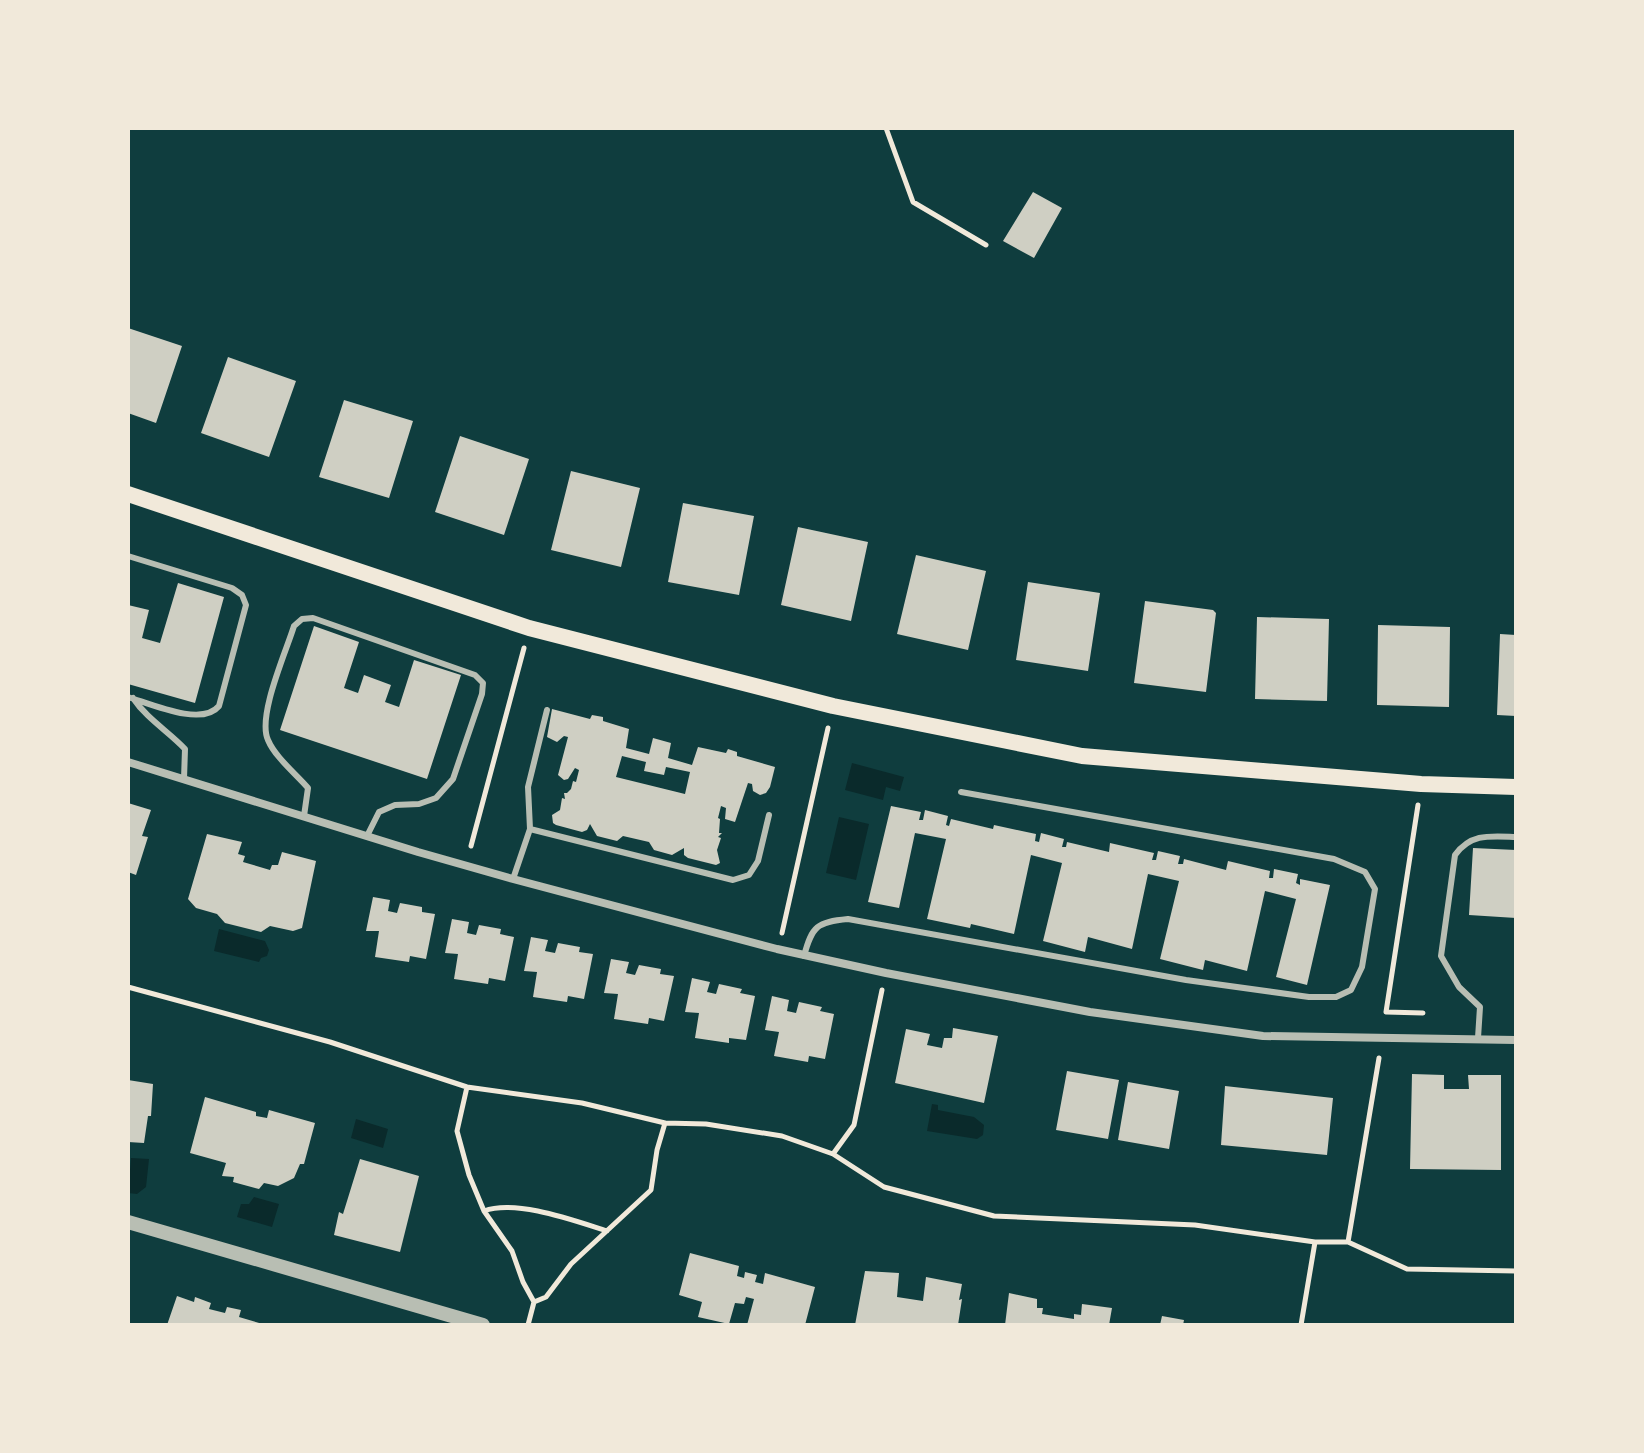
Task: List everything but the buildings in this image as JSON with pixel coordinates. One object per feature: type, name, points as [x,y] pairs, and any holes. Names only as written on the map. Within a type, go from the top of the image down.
[{"type":"main road","points":[[128,494],[529,628],[833,706],[1082,756],[1421,784],[1516,787]]},
{"type":"street","points":[[128,762],[513,879],[804,956],[886,973],[1090,1012],[1263,1036],[1516,1040]]},
{"type":"street","points":[[128,1222],[483,1325]]},
{"type":"lane","points":[[128,556],[232,588],[242,595],[246,605],[219,706],[213,713],[202,716],[187,714],[131,698]]},
{"type":"lane","points":[[304,816],[308,788],[274,751],[266,737],[265,718],[294,626],[302,619],[313,618],[475,675],[483,683],[453,779],[436,798],[419,804],[395,805],[379,812],[367,836]]},
{"type":"lane","points":[[131,698],[144,714],[170,733],[185,749],[184,779]]},
{"type":"lane","points":[[513,879],[530,829],[528,787],[547,710]]},
{"type":"lane","points":[[804,956],[815,928],[825,921],[848,919],[1186,980],[1309,997],[1336,997],[1351,990],[1362,967],[1375,889],[1365,872],[1334,859],[961,792]]},
{"type":"lane","points":[[530,829],[733,880],[749,875],[758,861],[769,815]]},
{"type":"lane","points":[[1478,1038],[1480,1007],[1459,987],[1441,956],[1455,855],[1465,842],[1491,836],[1516,837]]},
{"type":"path","points":[[886,128],[913,202],[986,245]]},
{"type":"path","points":[[471,846],[529,628]]},
{"type":"path","points":[[777,949],[833,706]]},
{"type":"path","points":[[1421,784],[1386,1012],[1423,1013]]},
{"type":"path","points":[[833,1154],[854,1125],[886,973]]},
{"type":"path","points":[[128,987],[330,1042],[467,1087],[582,1103],[665,1123],[706,1124],[782,1136],[833,1154],[884,1187],[994,1216],[1195,1225],[1315,1242],[1348,1242],[1407,1269],[1516,1271]]},
{"type":"path","points":[[1348,1242],[1381,1047]]},
{"type":"path","points":[[467,1087],[457,1131],[469,1175],[484,1211],[512,1251],[534,1302],[528,1325]]},
{"type":"path","points":[[534,1302],[546,1297],[571,1264],[651,1190],[665,1123]]},
{"type":"path","points":[[484,1211],[496,1207],[521,1210],[608,1231]]},
{"type":"path","points":[[1301,1325],[1315,1242]]},
{"type":"water","points":[[852,763],[904,777],[900,791],[886,787],[883,800],[845,790]]},
{"type":"water","points":[[839,817],[869,824],[856,880],[826,873]]},
{"type":"water","points":[[219,929],[265,941],[269,950],[267,956],[259,962],[214,951]]},
{"type":"water","points":[[932,1104],[938,1105],[938,1110],[974,1117],[984,1125],[983,1135],[977,1139],[927,1131]]},
{"type":"water","points":[[356,1119],[388,1129],[383,1148],[351,1138]]},
{"type":"water","points":[[131,1158],[149,1159],[146,1187],[137,1194],[128,1193]]},
{"type":"water","points":[[254,1197],[279,1204],[272,1227],[237,1217],[241,1204],[249,1204]]}]
